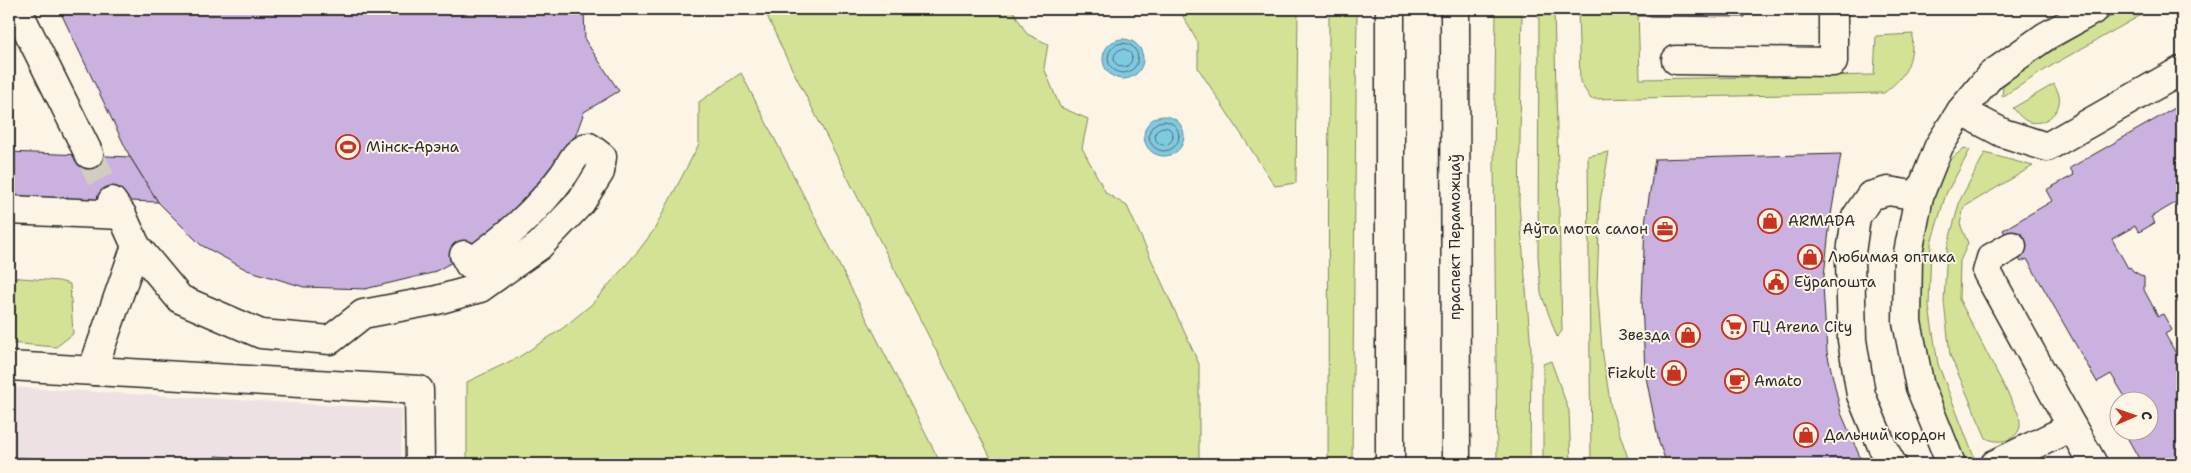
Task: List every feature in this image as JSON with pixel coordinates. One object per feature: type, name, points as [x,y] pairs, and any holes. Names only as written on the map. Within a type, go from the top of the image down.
[{"type":"main road","points":[[17,9],[89,154]]},
{"type":"main road","points":[[1390,9],[1390,464]]},
{"type":"main road","name":"праспект Пераможцаў","points":[[1455,9],[1456,464]]},
{"type":"main road","points":[[1676,60],[1833,62],[1833,9]]},
{"type":"main road","points":[[1946,462],[1920,387],[1907,322],[1908,253],[1919,196],[1939,146],[1961,111],[1991,75],[2046,36],[2095,9]]},
{"type":"main road","points":[[1961,111],[2003,133],[2047,147],[2182,70]]},
{"type":"main road","points":[[9,210],[117,208],[136,246],[180,299],[261,334],[330,340],[363,314],[437,300],[480,288],[539,246],[581,202],[600,172],[602,157],[589,147],[579,151],[542,202],[516,228],[469,264],[464,256]]},
{"type":"main road","points":[[1892,464],[1882,446],[1861,395],[1852,340],[1850,260],[1856,217],[1870,196],[1888,191],[1919,196]]},
{"type":"main road","points":[[95,370],[96,360],[136,246]]},
{"type":"main road","points":[[2012,246],[1991,258],[1987,272],[2093,464]]},
{"type":"main road","points":[[9,366],[418,390],[420,464]]},
{"type":"main road","points":[[1995,464],[2072,426]]},
{"type":"shaded area","points":[[9,387],[402,409],[401,464],[9,464]]},
{"type":"green space","points":[[764,9],[1012,9],[1027,34],[1048,44],[1044,68],[1060,107],[1088,119],[1082,148],[1106,193],[1127,206],[1199,364],[1199,464],[994,464],[785,55]]},
{"type":"green space","points":[[1179,9],[1298,9],[1296,183],[1275,186],[1198,68],[1198,43]]},
{"type":"green space","points":[[1329,9],[1357,9],[1352,464],[1328,464]]},
{"type":"green space","points":[[1496,9],[1522,9],[1519,204],[1531,349],[1530,464],[1497,464],[1494,162]]},
{"type":"green space","points":[[1539,9],[1554,9],[1562,331],[1557,337],[1541,293],[1538,256]]},
{"type":"green space","points":[[1578,9],[1638,9],[1640,79],[1874,75],[1876,36],[1913,34],[1910,61],[1899,80],[1884,93],[1591,99],[1580,82]]},
{"type":"green space","points":[[2124,9],[2152,9],[2056,63],[2002,97],[2003,86],[2031,63]]},
{"type":"green space","points":[[741,73],[941,464],[467,464],[467,382],[519,357],[563,328],[592,304],[654,230],[699,144],[699,102]]},
{"type":"green space","points":[[2054,84],[2059,95],[2059,102],[2058,108],[2050,118],[2044,121],[2031,122],[2023,119],[2013,108]]},
{"type":"green space","points":[[1964,148],[1970,150],[1946,194],[1931,243],[1929,307],[1938,364],[1975,460],[1963,463],[1938,405],[1922,349],[1917,260],[1936,180],[1950,160]]},
{"type":"green space","points":[[1609,152],[1600,202],[1597,286],[1602,349],[1611,408],[1630,464],[1591,464],[1588,156]]},
{"type":"green space","points":[[1985,153],[2033,166],[1964,207],[1960,224],[1968,243],[1960,261],[1959,299],[2019,415],[2020,427],[2018,432],[2010,439],[2001,441],[1986,438],[1950,355],[1944,302],[1947,248],[1960,200]]},
{"type":"green space","points":[[9,277],[59,281],[70,284],[73,334],[56,347],[9,343]]},
{"type":"green space","points":[[1551,361],[1569,411],[1571,464],[1543,464],[1543,364]]},
{"type":"water","points":[[1119,39],[1127,39],[1134,42],[1140,48],[1143,59],[1140,70],[1134,76],[1127,79],[1119,79],[1112,76],[1106,70],[1103,63],[1103,55],[1106,48],[1112,42]]},
{"type":"water","points":[[1168,116],[1175,119],[1181,125],[1184,136],[1183,144],[1175,153],[1168,156],[1160,156],[1153,153],[1145,144],[1144,132],[1147,125],[1156,117]]},
{"type":"building","name":"Мінск-Арэна","points":[[59,9],[584,9],[585,40],[619,91],[584,112],[569,154],[488,243],[432,273],[365,289],[304,287],[247,270],[201,245],[158,202],[130,157]]},
{"type":"building","points":[[1639,9],[1745,9],[1745,17],[1639,16]]},
{"type":"building","points":[[2182,104],[2182,199],[2151,217],[2155,223],[2139,232],[2135,226],[2112,239],[2128,268],[2130,267],[2133,271],[2144,277],[2144,290],[2158,316],[2163,314],[2172,330],[2165,334],[2182,364],[2182,464],[2142,464],[2129,440],[2158,440],[2158,390],[2121,390],[2111,374],[2097,382],[2027,259],[2021,262],[2003,230],[2052,201],[2046,190],[2074,175],[2070,168]]},
{"type":"building","points":[[9,152],[130,157],[158,202],[12,197],[9,191]]},
{"type":"building","name":"ГЦ Arena City","points":[[1841,154],[1830,221],[1823,285],[1827,352],[1841,413],[1863,464],[1667,464],[1659,443],[1645,372],[1642,301],[1645,223],[1655,159]]},
{"type":"building","points":[[215,456],[234,457],[233,464],[215,464]]},
{"type":"building","points":[[9,457],[126,464],[9,464]]},
{"type":"tunnel","points":[[89,154],[112,201]]},
{"type":"place","name":"Мінск-Арэна","points":[[348,147]]},
{"type":"place","name":"ARMADA","points":[[1770,221]]},
{"type":"place","name":"Аўта мота салон","points":[[1665,229]]},
{"type":"place","name":"Любимая оптика","points":[[1810,257]]},
{"type":"place","name":"Еўрапошта","points":[[1776,282]]},
{"type":"place","name":"ГЦ Arena City","points":[[1734,327]]},
{"type":"place","name":"Звезда","points":[[1688,335]]},
{"type":"place","name":"Fizkult","points":[[1674,373]]},
{"type":"place","name":"Amato","points":[[1737,381]]},
{"type":"place","name":"Дальний кордон","points":[[1806,435]]}]
